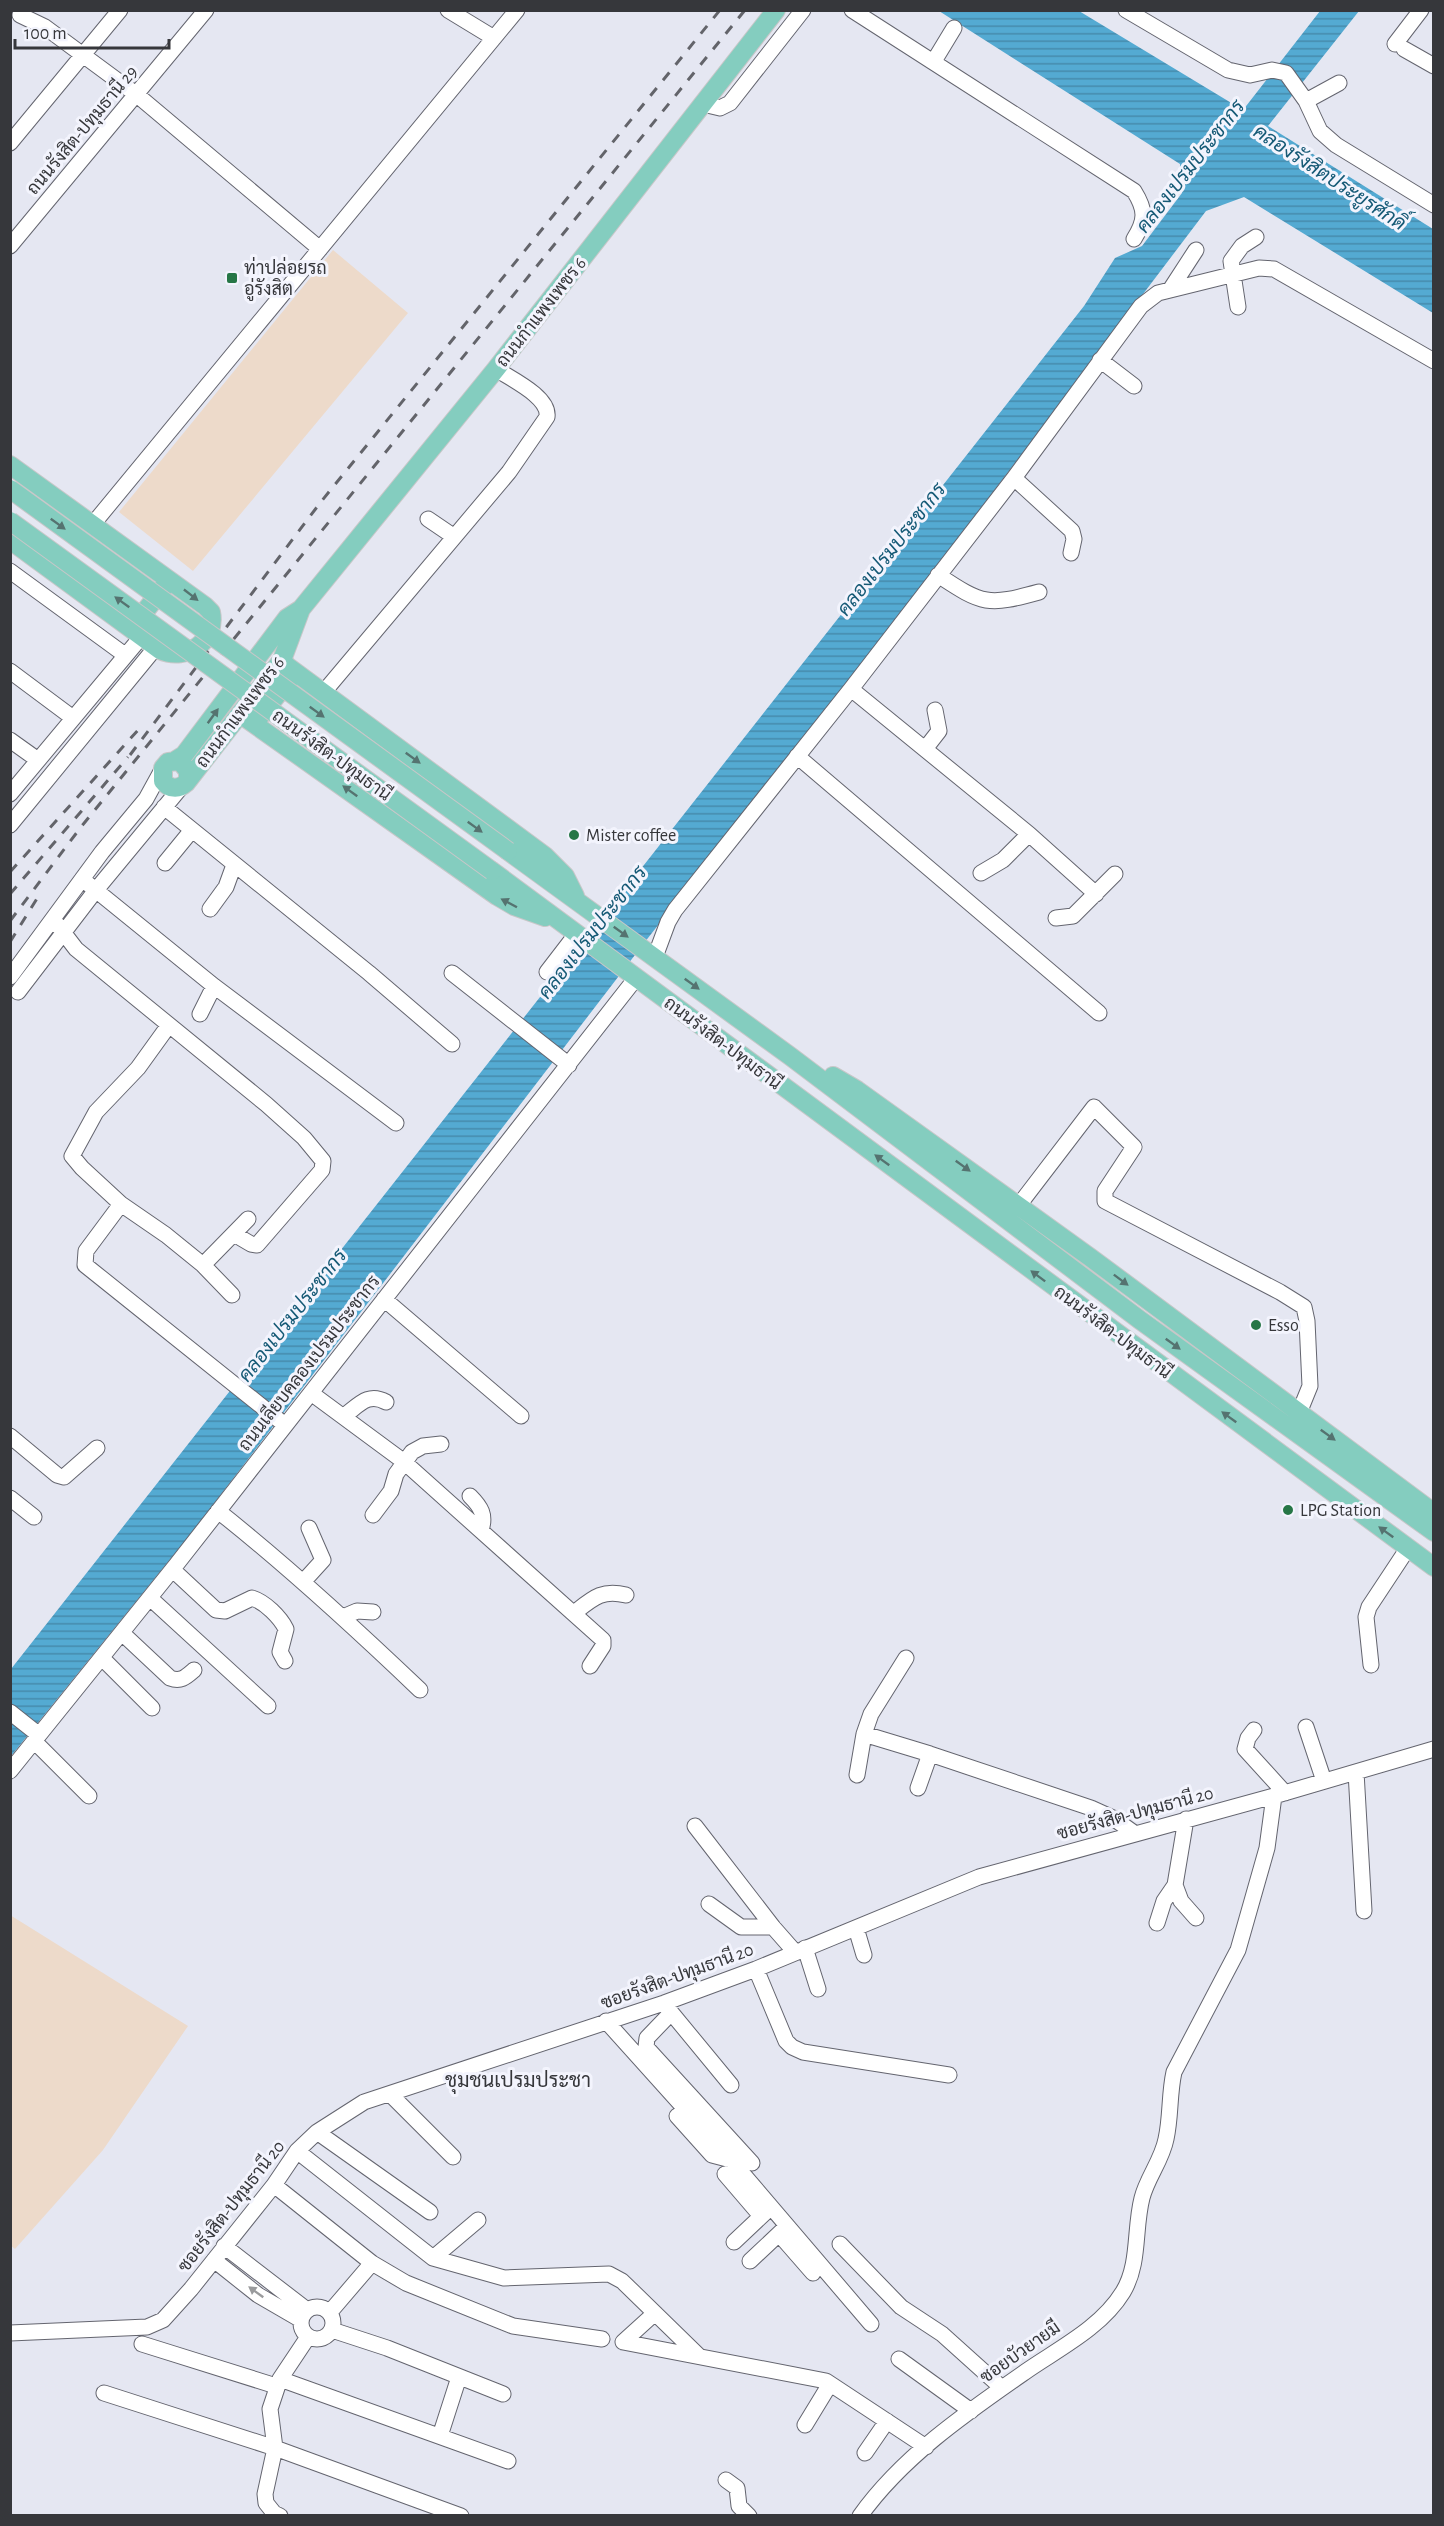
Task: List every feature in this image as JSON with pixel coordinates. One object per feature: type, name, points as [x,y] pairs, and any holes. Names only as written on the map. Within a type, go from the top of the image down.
[{"type":"main road","name":"ถนนกำแพงเพชร 6","points":[[169,764],[184,755],[287,618],[301,609],[496,369],[776,10]]},
{"type":"main road","points":[[10,465],[170,579],[205,606],[211,612],[213,620],[204,640],[187,654],[171,655],[12,545]]},
{"type":"main road","name":"ถนนรังสิต-ปทุมธานี","points":[[10,489],[650,953],[1140,1320],[1434,1532]]},
{"type":"main road","name":"ถนนรังสิต-ปทุมธานี","points":[[10,521],[574,931],[1434,1567]]},
{"type":"main road","points":[[143,637],[170,579]]},
{"type":"main road","name":"ถนนกำแพงเพชร 6","points":[[180,784],[248,719],[289,666],[301,609]]},
{"type":"main road","points":[[289,666],[544,856],[565,876],[577,900]]},
{"type":"main road","points":[[248,719],[497,896],[514,906],[574,931]]},
{"type":"main road","points":[[169,764],[187,767],[180,784],[163,781],[169,764]]},
{"type":"main road","points":[[790,1056],[839,1078],[1019,1206],[1434,1513]]},
{"type":"street","points":[[10,142],[120,10]]},
{"type":"street","name":"ถนนรังสิต-ปทุมธานี 29","points":[[10,246],[16,228],[136,95],[206,10]]},
{"type":"street","points":[[448,10],[494,38]]},
{"type":"street","points":[[93,524],[517,10]]},
{"type":"street","points":[[703,104],[720,108],[730,103],[803,10]]},
{"type":"street","points":[[852,10],[1134,191],[1144,215],[1143,224],[1134,239]]},
{"type":"street","points":[[1126,10],[1228,70],[1250,75],[1272,70],[1286,73],[1302,94],[1320,131],[1336,145],[1434,205]]},
{"type":"street","points":[[1421,10],[1399,46],[1434,66]]},
{"type":"street","points":[[18,17],[45,27],[84,54],[320,249]]},
{"type":"street","points":[[934,61],[954,28]]},
{"type":"street","points":[[1302,94],[1339,83]]},
{"type":"street","points":[[1238,307],[1231,261],[1234,255],[1256,237]]},
{"type":"street","points":[[1170,290],[1196,250]]},
{"type":"street","points":[[650,953],[675,910],[851,689],[1149,298],[1170,290],[1258,268],[1274,269],[1434,361]]},
{"type":"street","points":[[1100,360],[1134,386]]},
{"type":"street","points":[[323,693],[508,472],[547,417],[547,409],[541,399],[496,369]]},
{"type":"street","points":[[1014,478],[1072,531],[1074,539],[1071,553]]},
{"type":"street","points":[[428,519],[453,536]]},
{"type":"street","points":[[10,571],[125,655]]},
{"type":"street","points":[[938,575],[984,601],[996,602],[1039,592]]},
{"type":"street","points":[[10,794],[125,655],[143,637]]},
{"type":"street","points":[[10,825],[143,637]]},
{"type":"street","points":[[10,671],[72,718]]},
{"type":"street","points":[[851,689],[1029,834],[1096,894]]},
{"type":"street","points":[[926,749],[939,731],[935,711]]},
{"type":"street","points":[[10,740],[38,760]]},
{"type":"street","points":[[797,756],[1099,1013]]},
{"type":"street","points":[[10,977],[82,879],[146,799],[169,764]]},
{"type":"street","points":[[146,799],[162,788],[180,784]]},
{"type":"street","points":[[18,992],[180,784]]},
{"type":"street","points":[[164,807],[369,973],[452,1044]]},
{"type":"street","points":[[165,862],[192,830]]},
{"type":"street","points":[[981,873],[1003,860],[1029,834]]},
{"type":"street","points":[[210,909],[226,887],[234,865]]},
{"type":"street","points":[[1056,918],[1073,916],[1115,874]]},
{"type":"street","points":[[82,879],[214,986],[396,1123]]},
{"type":"street","points":[[53,919],[76,949],[266,1104],[304,1138],[323,1161],[322,1170],[257,1245],[234,1234]]},
{"type":"street","points":[[547,972],[574,931]]},
{"type":"street","points":[[452,973],[567,1063]]},
{"type":"street","name":"ถนนเลียบคลองเปรมประชากร","points":[[10,1771],[36,1736],[173,1570],[284,1424],[311,1393],[567,1063],[632,975]]},
{"type":"street","points":[[200,1014],[214,986]]},
{"type":"street","points":[[169,1025],[138,1068],[96,1112],[72,1156],[121,1204],[166,1235],[202,1265],[232,1295]]},
{"type":"street","points":[[1019,1206],[1094,1107],[1134,1147],[1105,1191],[1105,1201],[1280,1292],[1304,1307],[1307,1312],[1310,1386],[1299,1413]]},
{"type":"street","points":[[121,1204],[86,1251],[85,1265],[284,1424]]},
{"type":"street","points":[[202,1265],[248,1219]]},
{"type":"street","points":[[384,1299],[521,1416]]},
{"type":"street","points":[[311,1393],[403,1461],[574,1613],[604,1643],[590,1666]]},
{"type":"street","points":[[344,1416],[369,1398],[378,1397],[386,1402]]},
{"type":"street","points":[[10,1436],[57,1474],[64,1477],[97,1448]]},
{"type":"street","points":[[374,1515],[391,1491],[403,1461],[418,1448],[441,1444]]},
{"type":"street","points":[[470,1496],[483,1513],[484,1521],[481,1530]]},
{"type":"street","points":[[10,1498],[34,1517]]},
{"type":"street","points":[[218,1511],[343,1617],[420,1690]]},
{"type":"street","points":[[303,1582],[323,1560],[309,1527]]},
{"type":"street","points":[[1371,1665],[1366,1617],[1408,1548]]},
{"type":"street","points":[[173,1570],[216,1610],[225,1611],[252,1598],[259,1600],[282,1621],[286,1629],[280,1652],[285,1661]]},
{"type":"street","points":[[574,1613],[602,1593],[612,1591],[626,1595]]},
{"type":"street","points":[[150,1598],[268,1706]]},
{"type":"street","points":[[343,1617],[357,1611],[373,1612]]},
{"type":"street","points":[[122,1633],[170,1678],[178,1680],[194,1670]]},
{"type":"street","points":[[102,1658],[152,1708]]},
{"type":"street","points":[[857,1775],[864,1734],[871,1714],[906,1658]]},
{"type":"street","points":[[10,1712],[36,1736],[89,1796]]},
{"type":"street","points":[[1306,1727],[1323,1781]]},
{"type":"street","points":[[1254,1730],[1248,1738],[1245,1749],[1279,1794]]},
{"type":"street","points":[[864,1734],[1091,1808],[1113,1818],[1134,1833]]},
{"type":"street","name":"ซอยรังสิต-ปทุมธานี 20","points":[[10,2333],[147,2327],[164,2320],[274,2185],[297,2151],[316,2132],[364,2102],[602,2023],[667,2008],[965,1881],[1434,1749]]},
{"type":"street","points":[[918,1788],[930,1754]]},
{"type":"street","points":[[1356,1772],[1364,1911]]},
{"type":"street","name":"ซอยบัวยายมี","points":[[860,2516],[871,2499],[926,2447],[970,2411],[1088,2329],[1118,2298],[1131,2274],[1145,2188],[1166,2142],[1174,2072],[1238,1950],[1267,1848],[1279,1794]]},
{"type":"street","points":[[1157,1923],[1164,1901],[1175,1886],[1186,1819]]},
{"type":"street","points":[[695,1826],[773,1927],[800,1950],[819,1989]]},
{"type":"street","points":[[1175,1886],[1181,1901],[1196,1918]]},
{"type":"street","points":[[709,1904],[741,1928],[773,1927]]},
{"type":"street","points":[[856,1928],[864,1955]]},
{"type":"street","points":[[756,1969],[781,2031],[792,2048],[802,2052],[949,2075]]},
{"type":"street","points":[[731,2085],[667,2008],[647,2038],[646,2047],[752,2163]]},
{"type":"street","points":[[602,2023],[682,2115],[712,2155],[728,2167],[783,2231],[871,2324]]},
{"type":"street","points":[[391,2094],[453,2157]]},
{"type":"street","points":[[316,2132],[430,2212]]},
{"type":"street","points":[[297,2151],[433,2258],[504,2278],[609,2274],[622,2282],[698,2355]]},
{"type":"street","points":[[274,2185],[372,2263],[406,2283],[513,2326],[602,2339]]},
{"type":"street","points":[[734,2242],[766,2211]]},
{"type":"street","points":[[433,2258],[478,2220]]},
{"type":"street","points":[[750,2262],[783,2231]]},
{"type":"street","points":[[783,2231],[813,2273]]},
{"type":"street","points":[[840,2244],[901,2307],[942,2334],[1002,2388]]},
{"type":"street","points":[[224,2246],[304,2315]]},
{"type":"street","points":[[214,2260],[258,2295],[304,2315]]},
{"type":"street","points":[[332,2330],[330,2312],[372,2263]]},
{"type":"street","points":[[304,2315],[319,2306],[330,2312]]},
{"type":"street","points":[[655,2313],[622,2342],[698,2355],[830,2384],[926,2447]]},
{"type":"street","points":[[304,2315],[303,2329],[308,2337],[322,2339],[332,2330]]},
{"type":"street","points":[[332,2330],[387,2348],[503,2394]]},
{"type":"street","points":[[280,2516],[274,2513],[266,2503],[265,2494],[275,2448],[270,2409],[278,2383],[308,2337]]},
{"type":"street","points":[[142,2343],[278,2383],[440,2436],[508,2461]]},
{"type":"street","points":[[899,2359],[970,2411]]},
{"type":"street","points":[[440,2436],[459,2377]]},
{"type":"street","points":[[805,2425],[830,2384]]},
{"type":"street","points":[[104,2393],[275,2448],[461,2516]]},
{"type":"street","points":[[865,2453],[887,2421]]},
{"type":"street","points":[[726,2481],[737,2488],[739,2506],[749,2516]]},
{"type":"shaded area","points":[[333,250],[408,313],[193,571],[119,512]]},
{"type":"shaded area","points":[[10,1915],[188,2026],[103,2150],[15,2249],[10,2245]]},
{"type":"water","name":"คลองเปรมประชากร","points":[[939,11],[1079,11],[1243,110],[1320,11],[1359,11],[1268,126],[1433,229],[1433,313],[1244,197],[1206,211],[871,653],[648,938],[189,1536],[11,1756],[11,1669],[1084,306],[1115,258],[1142,246],[1182,193],[1180,164]]},
{"type":"railway","points":[[130,755],[320,503],[720,10]]},
{"type":"railway","points":[[10,921],[81,827],[745,10]]},
{"type":"railway","points":[[10,872],[139,729]]},
{"type":"railway","points":[[10,894],[128,757]]},
{"type":"railway","points":[[10,942],[38,897]]},
{"type":"place","name":"ท่าปล่อยรถ อู่รังสิต","points":[[232,278]]},
{"type":"place","name":"Mister coffee","points":[[574,835]]},
{"type":"place","name":"Esso","points":[[1256,1325]]},
{"type":"place","name":"LPG Station","points":[[1288,1510]]},
{"type":"district","name":"ชุมชนเปรมประชา","points":[[518,2080]]},
{"type":"water label","name":"คลองรังสิตประยูรศักดิ์","points":[[1330,177]]}]
